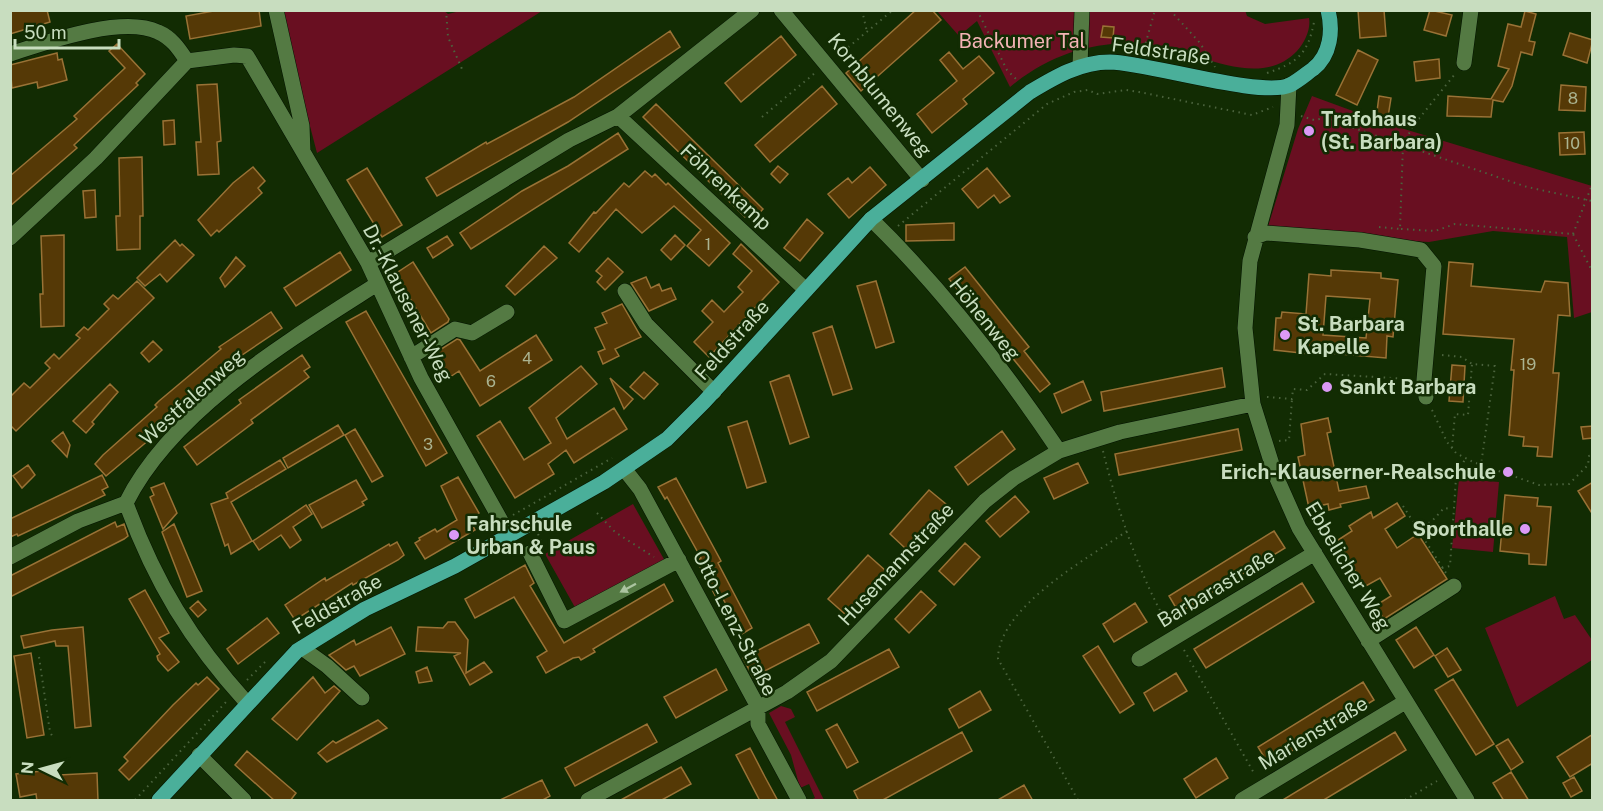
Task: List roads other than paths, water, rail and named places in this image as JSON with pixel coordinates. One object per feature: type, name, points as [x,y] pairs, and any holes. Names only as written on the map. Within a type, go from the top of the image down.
[{"type":"main road","points":[[1289,85],[1316,66],[1325,54],[1331,24],[1321,12]]},
{"type":"main road","name":"Feldstraße","points":[[159,801],[247,703],[302,648],[364,609],[455,566],[506,529],[625,470],[667,439],[714,392],[871,219],[1030,92],[1056,76],[1080,66],[1110,62],[1217,72],[1261,87],[1289,85]]},
{"type":"street","points":[[276,10],[302,126],[303,155]]},
{"type":"street","points":[[368,263],[569,140],[618,116],[752,10]]},
{"type":"street","name":"Kornblumenweg","points":[[781,10],[922,180]]},
{"type":"street","points":[[1080,66],[1082,10]]},
{"type":"street","points":[[1464,63],[1471,10]]},
{"type":"street","points":[[10,54],[102,30],[133,26],[150,29],[168,37],[187,61],[96,158],[10,238]]},
{"type":"street","name":"Dr.-Klausener-Weg","points":[[187,61],[234,55],[250,58],[303,155],[368,263],[411,357],[506,529]]},
{"type":"street","name":"Ebbelicher Weg","points":[[1289,85],[1282,109],[1287,125],[1255,237],[1246,294],[1245,328],[1252,400],[1264,444],[1288,505],[1368,641],[1467,801]]},
{"type":"street","name":"Föhrenkamp","points":[[618,116],[806,290]]},
{"type":"street","name":"Höhenweg","points":[[871,219],[890,237],[961,320],[1033,412],[1059,451]]},
{"type":"street","points":[[1255,237],[1266,233],[1421,250],[1434,266],[1424,380],[1426,397]]},
{"type":"street","name":"Westfalenweg","points":[[126,503],[145,468],[181,429],[285,344],[377,284]]},
{"type":"street","points":[[625,291],[646,324],[714,392]]},
{"type":"street","points":[[411,357],[455,329],[472,333],[507,312]]},
{"type":"street","name":"Husemannstraße","points":[[588,801],[795,688],[831,662],[984,501],[1014,478],[1059,451],[1120,432],[1252,400]]},
{"type":"street","name":"Otto-Lenz-Straße","points":[[625,470],[640,489],[758,708],[758,724],[799,801]]},
{"type":"street","points":[[10,557],[78,521],[126,503],[146,555],[168,600],[200,649],[247,703]]},
{"type":"street","points":[[530,553],[564,621],[679,560]]},
{"type":"street","name":"Barbarastraße","points":[[1139,659],[1315,553]]},
{"type":"street","points":[[1368,641],[1454,586]]},
{"type":"street","points":[[302,648],[327,666],[362,699]]},
{"type":"street","name":"Marienstraße","points":[[1242,801],[1405,702]]},
{"type":"street","points":[[199,755],[244,801]]},
{"type":"place","name":"Trafohaus (St. Barbara)","points":[[1309,131]]},
{"type":"place","name":"St. Barbara Kapelle","points":[[1285,335]]},
{"type":"place","name":"Sankt Barbara","points":[[1327,387]]},
{"type":"place","name":"Erich-Klauserner-Realschule","points":[[1508,472]]},
{"type":"place","name":"Sporthalle","points":[[1525,529]]},
{"type":"place","name":"Fahrschule Urban & Paus","points":[[454,535]]},
{"type":"park label","name":"Backumer Tal","points":[[1022,41]]}]
